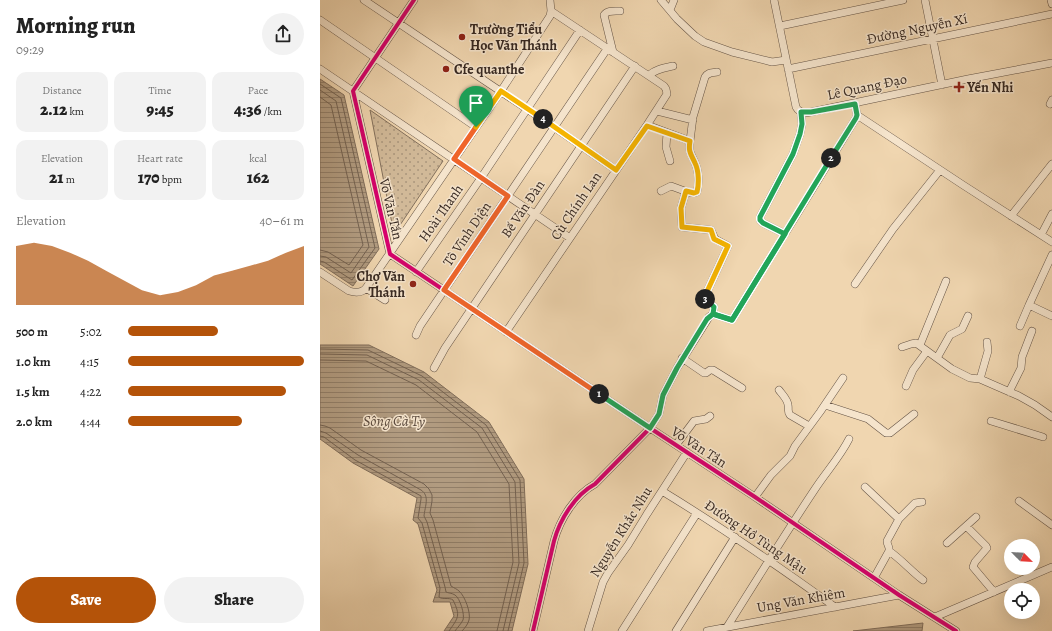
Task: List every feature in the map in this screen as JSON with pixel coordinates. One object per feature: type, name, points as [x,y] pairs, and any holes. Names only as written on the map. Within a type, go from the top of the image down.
[{"type":"street","points":[[364,0],[616,170]]},
{"type":"street","points":[[353,91],[414,0]]},
{"type":"street","points":[[320,272],[349,291],[354,293],[364,290],[501,91],[550,16],[550,0]]},
{"type":"street","points":[[661,0],[682,23],[704,42],[737,53],[772,62],[786,60]]},
{"type":"street","points":[[670,10],[674,0]]},
{"type":"street","points":[[774,0],[796,107],[801,112],[802,124],[793,154],[760,217],[760,220],[785,234]]},
{"type":"street","points":[[780,26],[903,0]]},
{"type":"street","points":[[925,0],[942,85]]},
{"type":"street","points":[[1051,0],[1052,4]]},
{"type":"street","points":[[610,50],[604,15],[607,12],[620,10]]},
{"type":"street","points":[[551,11],[649,75],[658,69],[673,66]]},
{"type":"street","name":"Đường Nguyễn Xí","points":[[788,69],[1052,14]]},
{"type":"street","points":[[320,20],[476,127]]},
{"type":"street","name":"Hoài Thanh","points":[[416,272],[580,30]]},
{"type":"street","name":"Tô Vĩnh Diện","points":[[416,335],[420,326],[554,127],[610,50]]},
{"type":"street","name":"Lê Quang Đạo","points":[[801,112],[811,112],[855,104],[968,79],[1052,63]]},
{"type":"street","name":"Bế Văn Đàn","points":[[434,368],[444,348],[635,66]]},
{"type":"street","points":[[320,69],[570,238]]},
{"type":"street","points":[[661,191],[671,186],[694,193],[697,192],[696,165],[689,150],[693,120],[705,77],[707,74],[717,72]]},
{"type":"street","name":"Cù Chính Lan","points":[[506,332],[647,126],[667,94],[664,86],[649,75]]},
{"type":"street","name":"Võ Văn Tần","points":[[353,91],[390,254],[794,523],[874,578],[935,617],[945,627],[956,631]]},
{"type":"street","points":[[713,314],[732,320],[857,115],[855,104]]},
{"type":"street","points":[[657,110],[693,120]]},
{"type":"street","points":[[857,115],[1052,242]]},
{"type":"street","points":[[647,126],[690,141]]},
{"type":"street","points":[[667,133],[666,147],[670,161]]},
{"type":"street","points":[[1011,216],[1052,164]]},
{"type":"street","points":[[855,284],[893,229],[940,170]]},
{"type":"street","points":[[532,631],[554,541],[561,522],[587,488],[595,484],[650,428],[659,414],[663,395],[682,358],[707,319],[713,314],[714,307],[706,301],[705,296],[728,246],[714,239],[711,230],[682,227],[681,208],[686,191]]},
{"type":"street","points":[[1041,235],[1052,214]]},
{"type":"street","points":[[1020,326],[1052,255]]},
{"type":"street","points":[[920,345],[946,281]]},
{"type":"street","points":[[364,290],[385,300]]},
{"type":"street","points":[[1029,305],[1052,316]]},
{"type":"street","points":[[937,358],[950,335],[962,329],[968,316]]},
{"type":"street","points":[[1010,392],[1020,368],[1022,357],[1032,331]]},
{"type":"street","points":[[980,379],[988,351],[987,342]]},
{"type":"street","points":[[902,347],[916,343],[952,369],[969,378],[980,379],[1028,400],[1052,417]]},
{"type":"street","points":[[906,386],[916,366],[927,351]]},
{"type":"street","points":[[682,358],[704,373],[713,370],[742,388]]},
{"type":"street","points":[[755,497],[763,484],[790,456],[795,446],[843,378]]},
{"type":"street","points":[[779,390],[787,402],[788,412],[790,415],[809,426]]},
{"type":"street","points":[[825,405],[868,419],[886,433],[890,433],[914,414]]},
{"type":"street","points":[[676,445],[694,421],[706,419],[710,416]]},
{"type":"street","points":[[991,420],[1043,437]]},
{"type":"street","points":[[727,627],[815,489],[844,450],[849,438]]},
{"type":"street","name":"Nguyễn Khắc Nhu","points":[[588,631],[605,578],[628,545],[687,452]]},
{"type":"street","points":[[865,486],[899,519]]},
{"type":"street","name":"Đường Hồ Tùng Mậu","points":[[662,491],[735,537],[835,607]]},
{"type":"street","points":[[874,578],[889,551],[887,541],[899,519],[915,503],[922,502]]},
{"type":"street","points":[[1019,502],[1052,525]]},
{"type":"street","points":[[622,631],[697,513]]},
{"type":"street","points":[[947,544],[976,517]]},
{"type":"street","points":[[967,527],[987,548],[974,562],[973,567],[994,592]]},
{"type":"street","points":[[676,631],[735,537]]},
{"type":"street","points":[[889,551],[899,558],[914,574],[923,580]]},
{"type":"street","points":[[935,617],[1052,568]]},
{"type":"street","name":"Ung Văn Khiêm","points":[[707,631],[900,595]]},
{"type":"shaded area","points":[[370,110],[443,161],[394,234]]},
{"type":"water","points":[[320,79],[344,95],[379,249],[353,286],[320,264]]},
{"type":"water","name":"Sông Cà Ty","points":[[320,345],[369,345],[424,372],[489,422],[524,479],[528,564],[512,631],[444,631],[454,616],[450,602],[433,602],[437,590],[418,524],[413,520],[417,498],[353,463],[320,439]]},
{"type":"water","points":[[923,623],[922,631],[853,631]]},
{"type":"cycle path","points":[[414,0],[353,91],[390,254],[755,497],[899,595],[956,631]]},
{"type":"cycle path","points":[[533,631],[554,541],[564,516],[581,494],[595,484],[650,428],[659,414],[663,395],[677,368],[709,317],[713,314],[732,320],[856,118],[857,115],[855,104]]},
{"type":"place","name":"Trường Tiểu Học Văn Thánh","points":[[462,37]]},
{"type":"place","name":"Cfe quanthe","points":[[446,69]]},
{"type":"place","name":"Yến Nhi","points":[[959,87]]},
{"type":"place","name":"Chợ Văn Thánh","points":[[413,284]]},
{"type":"route","points":[[476,127],[454,159],[508,196],[444,290],[650,428],[659,414],[663,395],[677,368],[707,319],[713,314],[732,320],[817,183],[857,115],[855,104],[811,112],[801,112],[802,124],[800,134],[790,162],[760,217],[760,220],[763,223],[785,234],[732,320],[713,314],[713,305],[705,299],[728,246],[714,239],[711,230],[682,227],[681,208],[686,191],[694,193],[697,192],[698,188],[696,165],[689,150],[690,141],[647,126],[616,170],[501,91],[476,127]]}]
